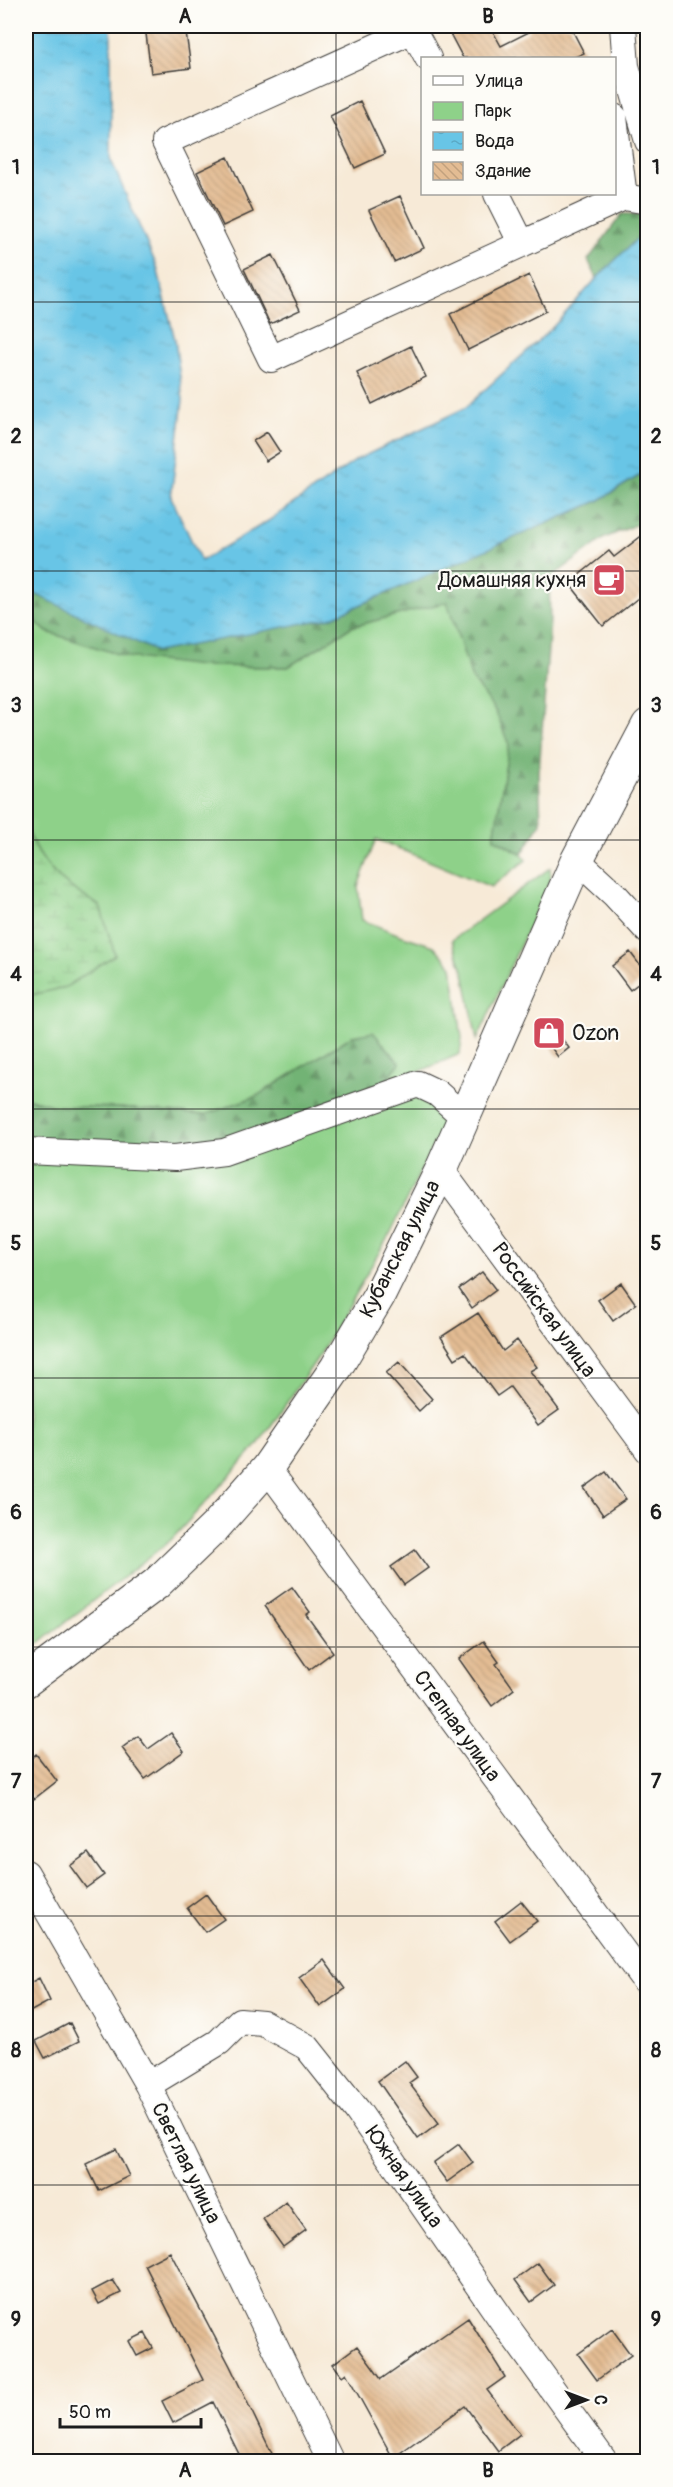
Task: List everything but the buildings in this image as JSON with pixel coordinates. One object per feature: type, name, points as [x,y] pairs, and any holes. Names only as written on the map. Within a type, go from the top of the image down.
[{"type":"main road","name":"Кубанская улица","points":[[26,1681],[156,1584],[215,1527],[267,1468],[336,1368],[380,1294],[441,1170],[577,860],[648,724]]},
{"type":"street","points":[[624,26],[626,66],[648,141]]},
{"type":"street","points":[[428,57],[414,28],[165,142],[271,359],[522,244],[636,199],[616,121]]},
{"type":"street","points":[[498,195],[522,244]]},
{"type":"street","points":[[577,860],[648,931]]},
{"type":"street","points":[[26,1151],[175,1158],[224,1152],[418,1084],[437,1093],[464,1117]]},
{"type":"street","name":"Российская улица","points":[[441,1170],[648,1450]]},
{"type":"street","name":"Степная улица","points":[[267,1468],[648,1985]]},
{"type":"street","name":"Светлая улица","points":[[26,1873],[148,2085],[331,2462]]},
{"type":"street","name":"Южная улица","points":[[148,2085],[219,2042],[240,2020],[263,2023],[307,2047],[357,2110],[502,2320],[605,2462]]},
{"type":"green space","points":[[622,214],[647,214],[647,229],[597,278],[588,260]]},
{"type":"green space","points":[[647,471],[647,520],[605,538],[549,579],[550,621],[539,773],[541,823],[522,854],[494,838],[509,745],[496,712],[472,679],[447,602],[351,627],[288,667],[200,666],[127,657],[47,632],[26,613],[26,571],[35,594],[330,618],[598,501]]},
{"type":"green space","points":[[447,601],[472,678],[496,712],[509,745],[494,838],[522,854],[526,860],[491,887],[376,839],[358,886],[362,920],[434,946],[452,966],[462,1038],[460,1054],[400,1080],[384,1083],[352,1036],[257,1096],[204,1115],[119,1108],[55,1106],[26,1098],[26,996],[66,987],[100,907],[54,874],[32,841],[26,826],[26,613],[47,632],[200,666],[288,667],[351,627]]},
{"type":"green space","points":[[26,826],[39,853],[54,873],[100,906],[115,955],[66,987],[26,996]]},
{"type":"green space","points":[[550,868],[551,878],[477,1040],[464,973],[452,940]]},
{"type":"green space","points":[[373,1032],[400,1063],[384,1083],[297,1119],[206,1145],[139,1147],[26,1139],[26,1098],[55,1106],[119,1108],[204,1115],[257,1096],[352,1036]]},
{"type":"green space","points":[[408,1093],[449,1112],[391,1232],[321,1353],[257,1446],[171,1540],[26,1653],[26,1159]]},
{"type":"water","points":[[26,26],[111,26],[111,160],[157,267],[175,340],[183,400],[171,497],[201,561],[268,521],[358,459],[465,408],[552,328],[597,278],[647,229],[647,471],[598,501],[330,618],[157,652],[35,594],[26,571]]},
{"type":"place","name":"Домашняя кухня","points":[[609,580]]},
{"type":"place","name":"Ozon","points":[[549,1033]]}]
